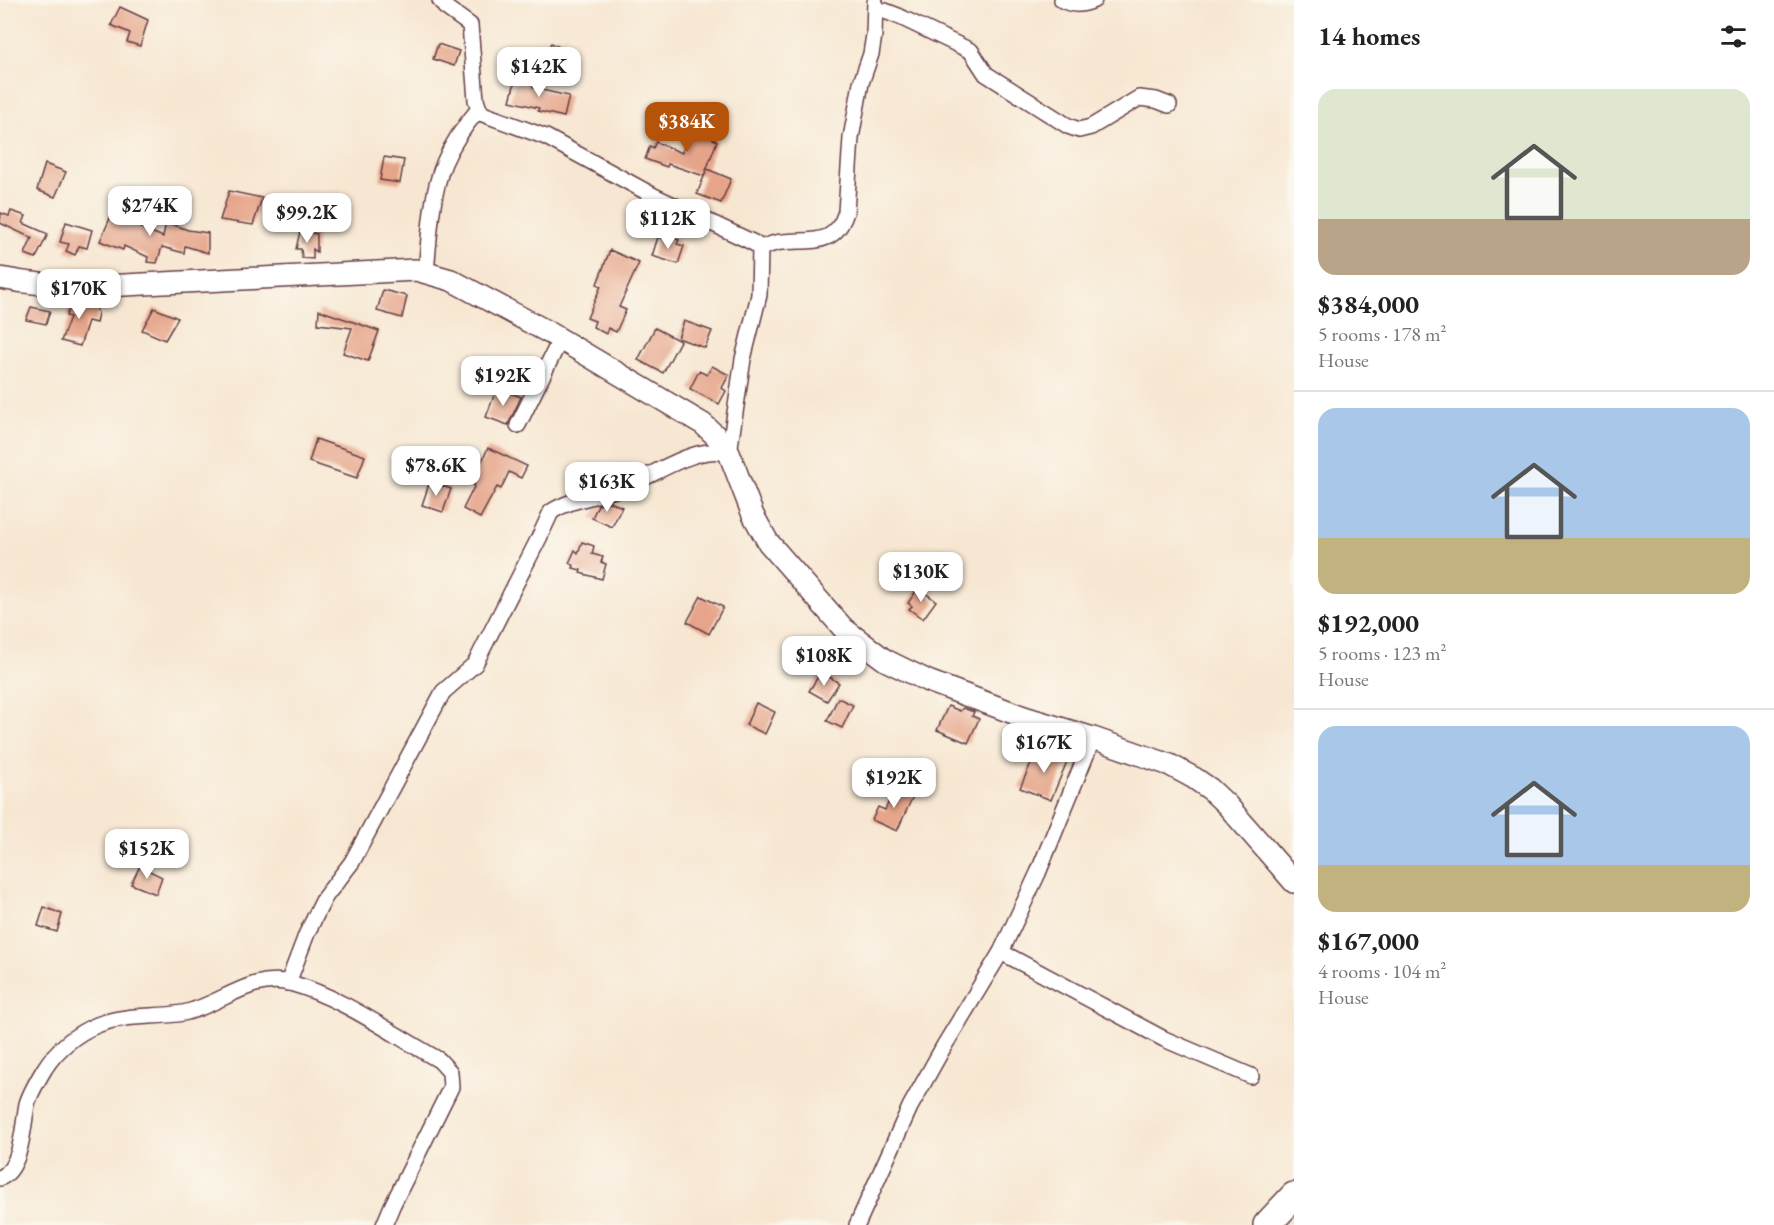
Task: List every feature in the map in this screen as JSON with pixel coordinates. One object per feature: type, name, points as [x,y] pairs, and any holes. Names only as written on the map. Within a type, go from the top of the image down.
[{"type":"highway","points":[[1267,1225],[1294,1196]]},
{"type":"street","points":[[440,0],[445,7],[470,25],[476,100],[479,109],[488,117],[546,137],[654,196],[754,243],[760,248]]},
{"type":"street","points":[[1062,0],[1084,4],[1094,0]]},
{"type":"street","points":[[760,248],[781,242],[822,240],[834,233],[843,220],[846,212],[854,119],[874,35],[875,5],[971,51],[986,74],[1068,126],[1079,130],[1090,127],[1139,98],[1156,100],[1169,105]]},
{"type":"street","points":[[426,273],[437,185],[444,162],[466,124],[479,109]]},
{"type":"street","points":[[729,453],[743,359],[759,295],[760,248]]},
{"type":"street","points":[[0,278],[26,284],[66,287],[416,270],[451,280],[560,340],[703,424],[729,453],[759,529],[776,552],[843,628],[885,660],[928,681],[1024,717],[1170,765],[1210,789],[1227,805],[1294,882]]},
{"type":"street","points":[[518,425],[560,340]]},
{"type":"street","points":[[288,982],[307,933],[325,897],[352,862],[443,692],[475,664],[551,512],[622,488],[691,456],[715,451],[729,453]]},
{"type":"street","points":[[857,1225],[910,1107],[1001,952],[1038,873],[1093,738]]},
{"type":"street","points":[[1001,952],[1164,1039],[1251,1076]]},
{"type":"street","points":[[0,1178],[7,1174],[13,1164],[22,1140],[28,1102],[45,1068],[55,1055],[77,1035],[111,1020],[183,1013],[198,1009],[253,984],[288,982],[336,1001],[440,1060],[450,1072],[451,1087],[384,1225]]},
{"type":"building","points":[[120,7],[148,20],[140,46],[127,42],[130,33],[111,25]]},
{"type":"building","points":[[551,43],[568,51],[561,66],[544,57]]},
{"type":"building","points":[[438,44],[459,51],[454,66],[433,59]]},
{"type":"building","points":[[516,78],[534,82],[533,87],[537,89],[569,96],[564,117],[510,101]]},
{"type":"building","points":[[699,128],[715,134],[713,139],[717,141],[704,176],[645,159],[650,146],[653,148],[656,142],[682,153],[689,131],[697,134]]},
{"type":"building","points":[[384,157],[404,160],[400,183],[380,180]]},
{"type":"building","points":[[45,164],[66,172],[55,197],[37,190]]},
{"type":"building","points":[[707,169],[731,179],[721,203],[697,194]]},
{"type":"building","points":[[229,191],[262,198],[253,225],[220,220]]},
{"type":"building","points":[[115,207],[138,214],[134,225],[163,237],[166,222],[188,230],[208,233],[208,253],[185,246],[184,253],[162,247],[157,263],[147,262],[148,257],[124,246],[123,250],[100,241]]},
{"type":"building","points":[[11,211],[26,216],[23,223],[48,234],[36,258],[25,254],[32,238],[0,223],[1,213],[9,216]]},
{"type":"building","points":[[66,222],[92,230],[87,248],[79,246],[75,255],[66,251],[69,244],[60,242]]},
{"type":"building","points":[[300,231],[317,234],[317,252],[313,249],[313,259],[302,258],[301,249],[296,249]]},
{"type":"building","points":[[668,236],[679,240],[677,244],[684,246],[678,264],[652,256],[658,237],[667,240]]},
{"type":"building","points":[[610,250],[639,263],[619,307],[626,310],[616,332],[608,328],[606,334],[593,327],[595,321],[587,318],[601,286],[597,284]]},
{"type":"building","points":[[383,290],[407,296],[402,318],[377,311]]},
{"type":"building","points":[[73,299],[93,299],[98,313],[96,323],[88,321],[80,346],[61,341],[70,317],[66,316]]},
{"type":"building","points":[[31,307],[50,311],[46,324],[26,320]]},
{"type":"building","points":[[154,308],[178,318],[165,340],[142,330]]},
{"type":"building","points":[[319,310],[379,331],[368,361],[343,353],[352,328],[318,324]]},
{"type":"building","points":[[684,321],[712,331],[705,348],[678,338]]},
{"type":"building","points":[[655,328],[680,341],[663,373],[638,360]]},
{"type":"building","points":[[712,366],[729,375],[722,388],[726,391],[719,404],[690,389],[699,371],[707,375]]},
{"type":"building","points":[[497,388],[521,397],[508,425],[486,417]]},
{"type":"building","points":[[316,439],[365,456],[357,478],[309,462]]},
{"type":"building","points":[[488,448],[527,466],[521,478],[509,472],[501,489],[497,487],[480,518],[463,509],[475,485],[449,475],[455,459],[461,461],[464,456],[481,463]]},
{"type":"building","points":[[430,481],[451,489],[443,512],[422,505]]},
{"type":"building","points":[[610,502],[622,507],[612,527],[592,518],[598,505]]},
{"type":"building","points":[[582,542],[594,546],[592,554],[603,557],[601,562],[606,564],[602,579],[580,573],[581,570],[573,568],[574,566],[569,563],[575,550],[578,553]]},
{"type":"building","points":[[918,588],[936,601],[923,619],[909,609],[912,606],[908,603]]},
{"type":"building","points":[[701,596],[723,607],[709,634],[687,622]]},
{"type":"building","points":[[821,672],[839,683],[827,701],[809,691]]},
{"type":"building","points":[[838,698],[853,705],[842,728],[827,721]]},
{"type":"building","points":[[756,703],[775,712],[765,734],[746,725]]},
{"type":"building","points":[[948,706],[960,711],[963,708],[974,712],[972,716],[979,719],[968,743],[937,730]]},
{"type":"building","points":[[1038,747],[1068,759],[1051,800],[1020,788]]},
{"type":"building","points":[[896,786],[914,794],[897,831],[872,820],[878,807],[885,810]]},
{"type":"building","points":[[140,866],[162,877],[156,894],[131,884]]},
{"type":"building","points":[[44,907],[62,914],[57,932],[38,926]]}]
